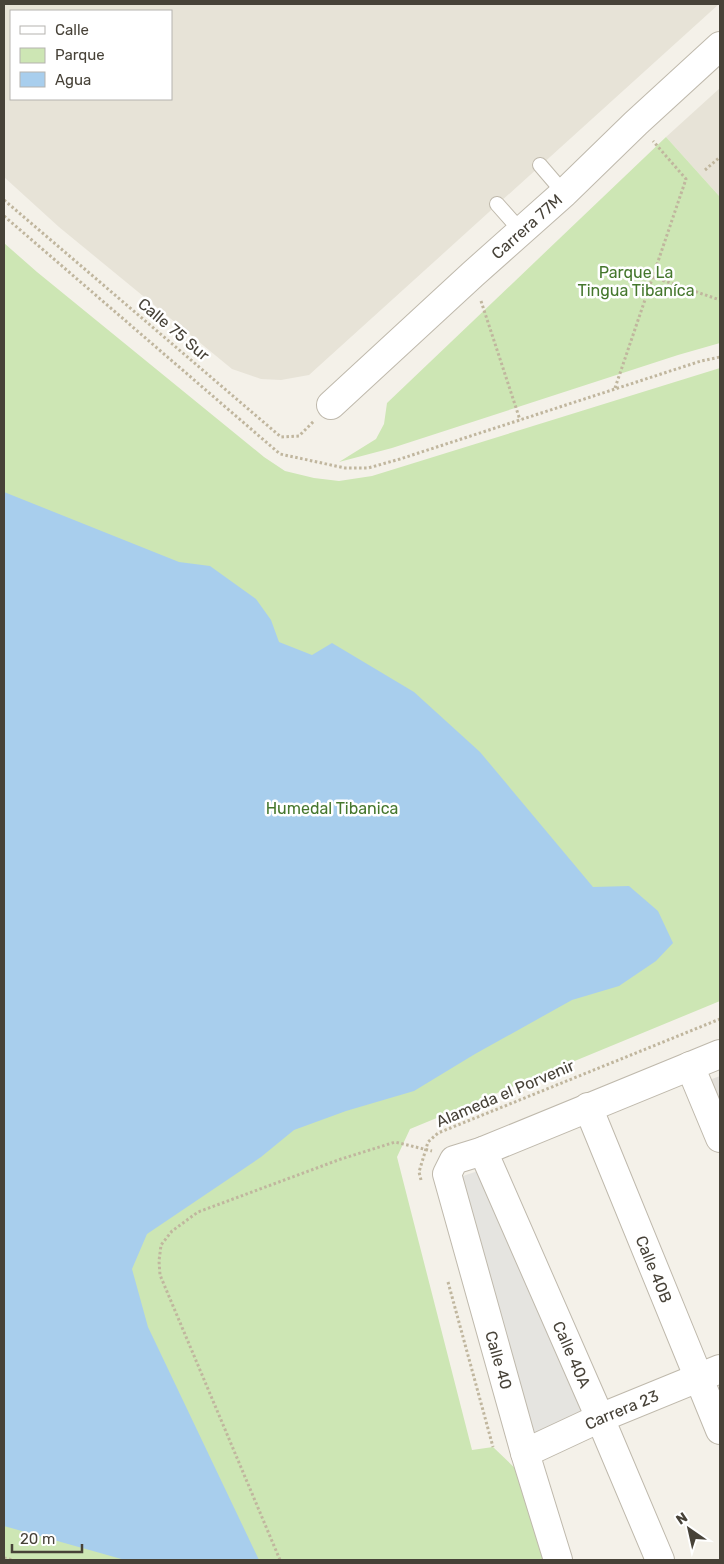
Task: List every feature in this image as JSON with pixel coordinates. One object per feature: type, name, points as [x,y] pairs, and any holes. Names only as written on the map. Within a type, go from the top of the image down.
[{"type":"street","name":"Carrera 77M","points":[[331,405],[564,193],[636,123],[720,46]]},
{"type":"street","points":[[454,1160],[483,1151],[720,1054]]},
{"type":"street","points":[[690,1066],[720,1138]]},
{"type":"street","name":"Calle 40B","points":[[588,1107],[710,1373],[720,1430]]},
{"type":"street","name":"Calle 40A","points":[[483,1151],[660,1560]]},
{"type":"street","name":"Calle 40","points":[[454,1160],[447,1174],[525,1453],[558,1560]]},
{"type":"street","name":"Carrera 23","points":[[525,1453],[600,1418],[710,1373]]},
{"type":"lane","points":[[540,165],[564,193]]},
{"type":"lane","points":[[497,204],[521,232]]},
{"type":"path","points":[[615,389],[686,179],[636,123]]},
{"type":"path","points":[[705,170],[720,156]]},
{"type":"path","name":"Calle 75 Sur","points":[[4,200],[281,437],[299,436],[331,405]]},
{"type":"path","points":[[473,274],[520,420]]},
{"type":"path","points":[[653,276],[720,300]]},
{"type":"path","name":"Alameda el Porvenir","points":[[422,1187],[419,1172],[428,1142],[438,1133],[720,1019]]},
{"type":"path","points":[[280,1560],[160,1276],[161,1245],[172,1231],[198,1212],[341,1159],[394,1142],[426,1149],[454,1160]]},
{"type":"path","points":[[447,1278],[493,1447]]},
{"type":"path","points":[[4,1558],[13,1560]]},
{"type":"shaded area","points":[[4,4],[719,4],[309,375],[281,380],[261,379],[232,369],[59,227],[4,177]]},
{"type":"shaded area","points":[[720,88],[720,197],[666,137]]},
{"type":"shaded area","points":[[720,1076],[720,1120],[704,1082]]},
{"type":"shaded area","points":[[484,1169],[597,1431],[536,1455],[454,1179]]},
{"type":"green space","name":"Parque La Tingua Tibaníca","points":[[666,137],[720,197],[720,343],[392,448],[339,462],[376,439],[384,424],[387,403]]},
{"type":"green space","name":"Humedal Tibanica","points":[[4,243],[264,457],[285,471],[314,478],[339,481],[372,476],[720,368],[720,1001],[410,1129],[397,1157],[472,1450],[493,1447],[519,1472],[546,1560],[4,1560]]},
{"type":"water","points":[[4,492],[179,562],[210,566],[256,599],[271,620],[279,642],[312,655],[332,643],[414,692],[480,752],[593,887],[629,886],[658,911],[673,943],[656,961],[619,986],[572,1000],[475,1054],[414,1091],[346,1111],[294,1130],[261,1157],[147,1234],[132,1269],[148,1327],[259,1560],[125,1560],[4,1526]]}]
